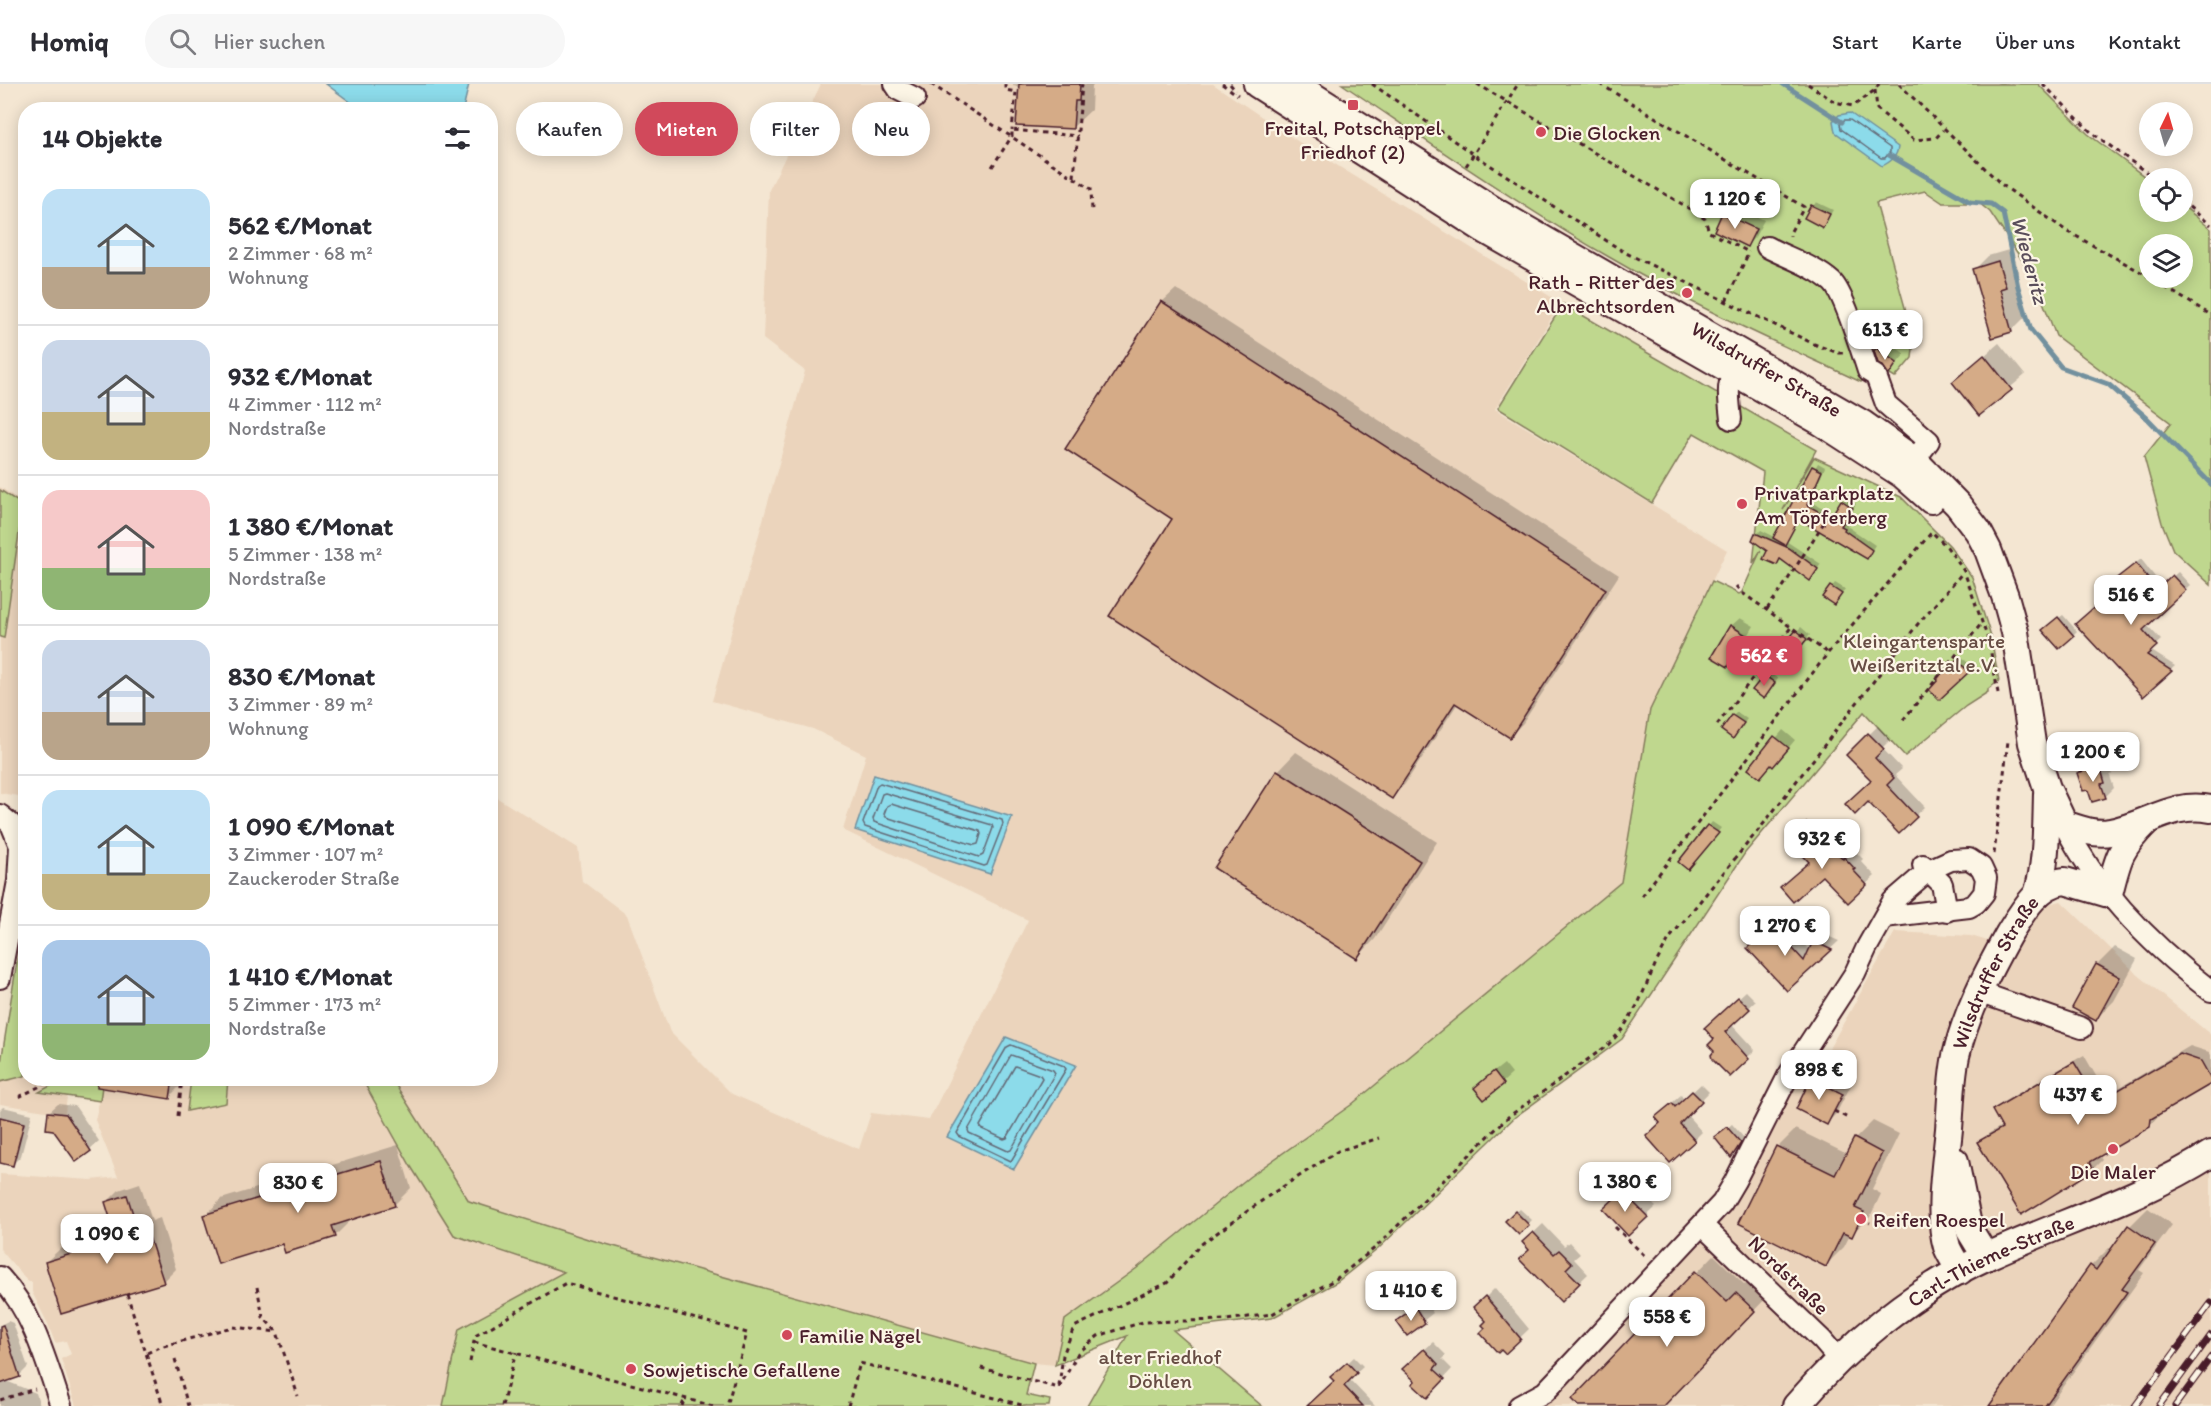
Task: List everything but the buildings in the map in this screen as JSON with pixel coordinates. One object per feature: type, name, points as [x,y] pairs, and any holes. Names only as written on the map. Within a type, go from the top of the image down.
[{"type":"main road","name":"Wilsdruffer Straße","points":[[1257,84],[1313,98]]},
{"type":"main road","name":"Wilsdruffer Straße","points":[[1294,84],[1313,98],[1325,129],[1485,230],[1736,363],[1863,424],[1909,467],[1959,505],[1989,550],[2005,596],[2015,632],[2032,742],[2047,788],[2064,824]]},
{"type":"main road","name":"Wilsdruffer Straße","points":[[1960,1271],[1947,1247],[1944,1226],[1944,1175],[1956,1056],[1978,992],[2011,930],[2037,895],[2044,872],[2047,788]]},
{"type":"main road","points":[[2064,824],[2097,833],[2111,832],[2172,810],[2197,806],[2211,809]]},
{"type":"main road","points":[[2037,895],[2047,886],[2065,880],[2109,894],[2117,861],[2124,846],[2152,817]]},
{"type":"main road","name":"Wilsdruffer Straße","points":[[1949,1125],[1970,1231],[1986,1257]]},
{"type":"main road","name":"Carl-Thieme-Straße","points":[[1796,1406],[1868,1334],[1909,1302],[1960,1271],[1986,1257],[2142,1191],[2191,1167],[2211,1154]]},
{"type":"street","points":[[895,84],[899,90],[915,98]]},
{"type":"street","points":[[1758,249],[1791,259],[1822,274],[1834,284],[1868,371],[1876,376],[1886,404],[1929,441],[1909,467]]},
{"type":"street","points":[[1731,419],[1728,388],[1736,363]]},
{"type":"street","points":[[0,815],[11,825],[18,841]]},
{"type":"street","name":"Wilsdruffer Straße","points":[[2064,824],[2091,870],[2109,894],[2165,954],[2211,991]]},
{"type":"street","points":[[1519,1406],[1545,1392],[1702,1225],[1730,1192],[1788,1076],[1855,973],[1884,917],[1893,902],[1926,868],[1951,860],[1969,859],[1981,867],[1986,878],[1984,893],[1976,903],[1969,907],[1884,917]]},
{"type":"street","points":[[1926,868],[1942,884],[1947,911]]},
{"type":"street","points":[[0,978],[18,881]]},
{"type":"street","points":[[1978,992],[2082,1028]]},
{"type":"street","name":"Nordstraße","points":[[1702,1225],[1822,1340],[1840,1361]]},
{"type":"street","points":[[0,1277],[25,1310],[35,1331],[61,1406]]},
{"type":"path","points":[[931,84],[1091,189],[1092,212]]},
{"type":"path","points":[[992,167],[1012,136],[1016,92],[1005,90],[1005,84]]},
{"type":"path","points":[[1074,177],[1082,84]]},
{"type":"path","points":[[1372,84],[1473,154],[1624,252],[1814,344],[1838,353],[1862,352]]},
{"type":"path","points":[[1477,84],[1682,204],[1705,219],[1709,232],[1758,249],[1726,300]]},
{"type":"path","points":[[1466,167],[1518,84]]},
{"type":"path","points":[[1600,84],[1804,207],[1790,233],[1791,259]]},
{"type":"path","points":[[1808,84],[1835,102],[1853,106],[1875,90],[1879,84]]},
{"type":"path","points":[[1899,84],[1943,130],[2001,184],[2065,230],[2139,271]]},
{"type":"path","points":[[2043,84],[2091,132],[2140,168]]},
{"type":"path","points":[[1875,90],[1877,109],[1914,140],[1936,138],[1943,130]]},
{"type":"path","points":[[1012,130],[1078,136]]},
{"type":"path","points":[[2193,210],[2211,225]]},
{"type":"path","points":[[2168,288],[2211,315]]},
{"type":"path","points":[[1767,609],[1785,585],[1830,513]]},
{"type":"path","points":[[1642,896],[1828,653],[1932,532],[1947,547],[1964,571],[1989,642],[1998,693]]},
{"type":"path","points":[[1059,1388],[1078,1353],[1098,1336],[1143,1322],[1226,1320],[1272,1314],[1336,1279],[1376,1247],[1508,1117],[1608,1045],[1622,1030],[1638,1004],[1669,939],[1765,822],[1917,626],[1964,571]]},
{"type":"path","points":[[1736,586],[1828,653]]},
{"type":"path","points":[[1903,720],[1982,623]]},
{"type":"path","points":[[1717,725],[1792,626]]},
{"type":"path","points":[[1986,878],[1992,867],[2009,733]]},
{"type":"path","points":[[19,1097],[40,1086]]},
{"type":"path","points":[[178,1116],[182,1086]]},
{"type":"path","points":[[1834,1111],[1848,1118]]},
{"type":"path","points":[[1059,1388],[1063,1354],[1074,1327],[1167,1283],[1200,1245],[1270,1195],[1338,1150],[1379,1138]]},
{"type":"path","points":[[1861,1219],[1870,1223]]},
{"type":"path","points":[[1616,1227],[1646,1257]]},
{"type":"path","points":[[470,1362],[475,1336],[566,1283],[747,1334],[727,1406]]},
{"type":"path","points":[[257,1287],[263,1317],[277,1332],[298,1396]]},
{"type":"path","points":[[127,1294],[163,1406]]},
{"type":"path","points":[[147,1353],[160,1347],[232,1327],[277,1332]]},
{"type":"path","points":[[474,1342],[713,1406]]},
{"type":"path","points":[[502,1406],[516,1352]]},
{"type":"path","points":[[175,1359],[188,1406]]},
{"type":"path","points":[[848,1406],[860,1363],[1026,1406]]},
{"type":"path","points":[[981,1368],[1059,1388]]},
{"type":"path","points":[[0,1400],[30,1390]]},
{"type":"path","points":[[682,1406],[684,1398]]},
{"type":"shaded area","points":[[821,84],[1213,84],[1299,142],[1561,303],[1495,409],[1727,550],[1650,710],[1621,882],[1351,1105],[1249,1177],[1137,1268],[1065,1320],[1055,1365],[1034,1363],[898,1327],[588,1239],[469,1201],[396,1086],[498,1086],[498,798],[578,848],[582,881],[627,915],[670,1032],[732,1094],[859,1149],[871,1113],[929,1120],[1028,920],[843,830],[866,755],[813,729],[712,701],[805,371],[763,339],[769,190],[786,156],[840,156],[840,102],[812,102]]},
{"type":"shaded area","points":[[0,487],[18,499],[18,796],[0,793]]},
{"type":"shaded area","points":[[2061,901],[2136,973],[2211,1035],[2211,1406],[1534,1406],[1728,1203],[1802,1072],[1826,1054],[1895,932],[1971,936],[2014,949],[2045,905]]},
{"type":"shaded area","points":[[18,955],[18,1086],[366,1086],[410,1165],[454,1235],[565,1272],[459,1329],[443,1406],[76,1406],[61,1359],[71,1354],[66,1341],[55,1343],[32,1292],[32,1283],[28,1282],[0,1249],[0,1174],[91,1180],[118,1177],[95,1120],[99,1102],[67,1096],[65,1114],[0,1104],[0,1069]]},
{"type":"green space","points":[[1342,84],[2038,84],[2088,134],[2139,172],[2139,222],[2193,222],[2193,214],[2211,229],[2211,585],[2173,550],[2162,523],[2144,457],[2171,423],[2056,336],[2034,278],[1990,212],[1979,203],[1943,203],[1925,191],[1876,203],[1914,340],[1912,358],[1895,378],[1873,365],[1861,382],[1670,291],[1575,237],[1474,173]]},
{"type":"green space","points":[[1563,304],[1816,450],[1783,510],[1814,457],[1901,497],[1950,546],[1972,577],[1991,637],[1999,681],[1905,756],[1864,712],[1745,853],[1622,1039],[1515,1117],[1378,1249],[1337,1282],[1272,1318],[1173,1330],[1262,1406],[1087,1406],[1127,1336],[1055,1365],[1065,1320],[1137,1268],[1249,1177],[1351,1105],[1621,882],[1650,710],[1712,581],[1739,594],[1742,592],[1761,550],[1753,563],[1763,472],[1694,433],[1652,503],[1498,408]]},
{"type":"green space","points":[[0,490],[18,502],[18,540],[4,638],[0,637]]},
{"type":"green space","points":[[18,955],[18,1078],[0,1082],[0,1069]]},
{"type":"green space","points":[[50,1086],[102,1086],[100,1101],[39,1092]]},
{"type":"green space","points":[[190,1086],[227,1086],[226,1103],[187,1111]]},
{"type":"green space","points":[[366,1086],[396,1086],[469,1201],[588,1239],[1034,1363],[1026,1395],[1050,1400],[1049,1406],[443,1406],[459,1329],[564,1272],[454,1235],[410,1165]]},
{"type":"water","points":[[326,84],[469,84],[465,102],[350,102]]},
{"type":"water","points":[[1850,113],[1898,147],[1891,161],[1882,166],[1835,132],[1833,121],[1839,115]]},
{"type":"water","points":[[874,775],[1012,817],[990,874],[855,830]]},
{"type":"water","points":[[1006,1037],[1076,1065],[1014,1169],[947,1137]]},
{"type":"waterway","name":"Wiederitz","points":[[1783,84],[1842,122]]},
{"type":"waterway","name":"Wiederitz","points":[[1889,155],[1970,202],[1991,204],[2003,213],[2018,287],[2031,330],[2061,367],[2108,384],[2147,418],[2211,484]]},
{"type":"railway","points":[[2135,1406],[2211,1303]]},
{"type":"railway","points":[[2159,1406],[2211,1335]]},
{"type":"railway","points":[[2175,1406],[2211,1357]]},
{"type":"place","name":"Freital, Potschappel Friedhof (2)","points":[[1353,105]]},
{"type":"place","name":"Die Glocken","points":[[1541,132]]},
{"type":"place","name":"Rath - Ritter des Albrechtsorden","points":[[1687,293]]},
{"type":"place","name":"Privatparkplatz Am Töpferberg","points":[[1742,504]]},
{"type":"place","name":"Die Maler","points":[[2113,1149]]},
{"type":"place","name":"Reifen Roespel","points":[[1861,1219]]},
{"type":"place","name":"Familie Nägel","points":[[787,1335]]},
{"type":"place","name":"Sowjetische Gefallene","points":[[631,1369]]},
{"type":"park label","name":"Kleingartensparte Weißeritztal e.V.","points":[[1924,652]]},
{"type":"park label","name":"alter Friedhof Döhlen","points":[[1160,1368]]}]
